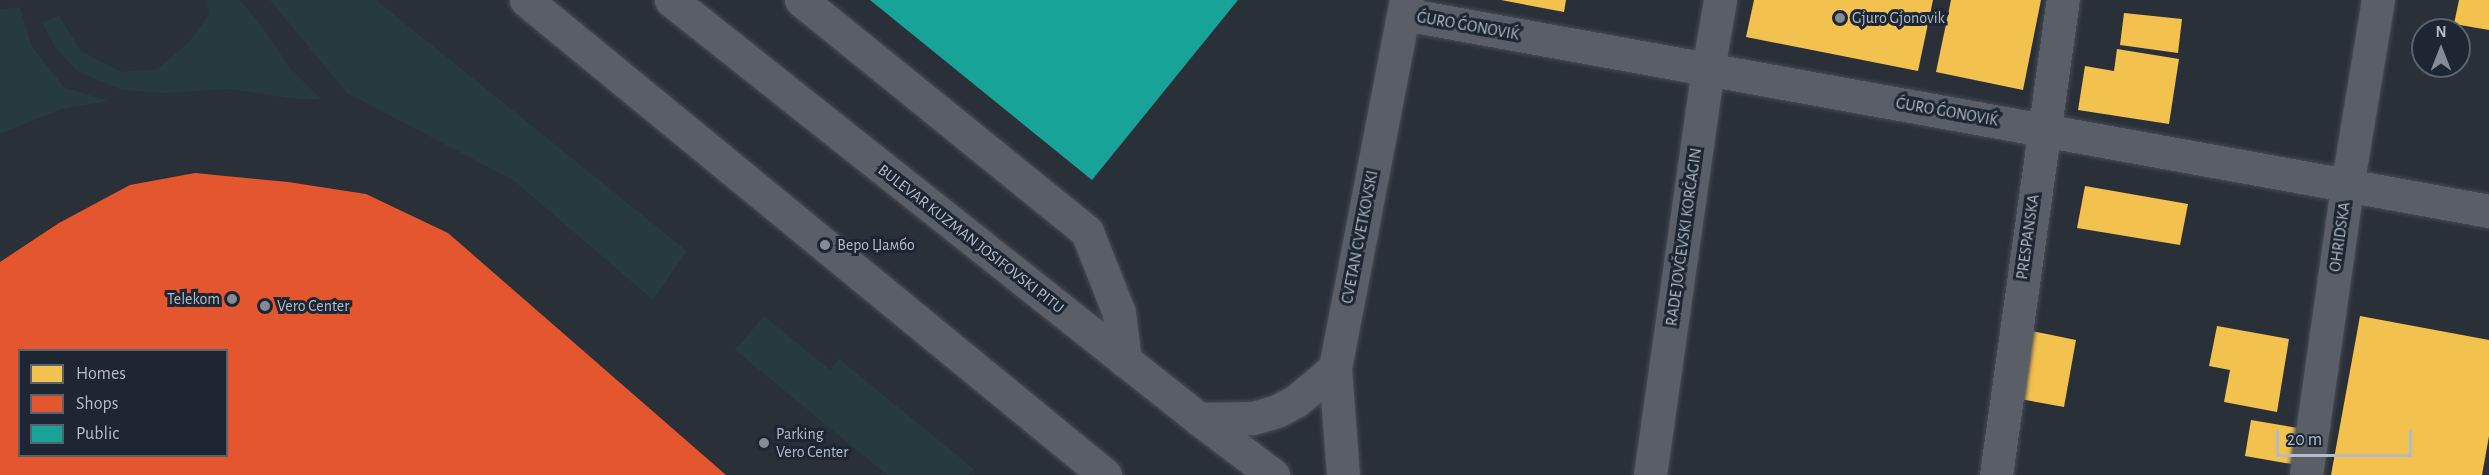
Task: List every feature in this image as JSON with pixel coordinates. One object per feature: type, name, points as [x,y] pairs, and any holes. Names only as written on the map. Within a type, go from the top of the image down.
[{"type":"street","points":[[526,0],[1106,475]]},
{"type":"street","name":"BULEVAR KUZMAN JOSIFOVSKI PITU","points":[[671,0],[1198,419],[1273,475]]},
{"type":"street","points":[[801,0],[1087,232],[1119,313],[1125,361]]},
{"type":"street","name":"RADE JOVČEVSKI KORČAGIN","points":[[1650,475],[1708,69],[1720,0]]},
{"type":"street","name":"PRESPANSKA","points":[[1996,475],[2063,0]]},
{"type":"street","name":"OHRIDSKA","points":[[2306,475],[2347,187],[2378,0]]},
{"type":"street","name":"ǴURO ǴONOVIḰ","points":[[1405,7],[1708,69],[2489,212]]},
{"type":"street","name":"CVETAN CVETKOVSKI","points":[[1343,475],[1335,369],[1405,7]]},
{"type":"street","points":[[1198,419],[1253,418],[1277,411],[1296,401],[1335,369]]},
{"type":"green space","points":[[207,0],[240,0],[261,25],[290,68],[321,99],[297,99],[228,89],[165,93],[122,90],[77,71],[55,47],[42,22],[59,16],[81,51],[121,72],[158,69],[190,41],[209,14]]},
{"type":"green space","points":[[270,0],[376,0],[687,251],[653,300],[513,180],[347,93]]},
{"type":"green space","points":[[20,7],[32,47],[64,87],[108,101],[61,109],[0,134],[0,9]]},
{"type":"green space","points":[[764,316],[830,370],[839,359],[974,469],[969,475],[887,475],[735,350]]},
{"type":"building: Homes","points":[[1501,0],[1566,0],[1564,12]]},
{"type":"building: Homes","name":"Gjuro Gjonovik","points":[[1754,0],[1933,0],[1918,71],[1746,37]]},
{"type":"building: Homes","points":[[1951,0],[2041,0],[2023,90],[1936,72]]},
{"type":"building: Homes","points":[[2459,0],[2489,0],[2489,30],[2471,27],[2471,18],[2455,18]]},
{"type":"building: Homes","points":[[2124,13],[2182,19],[2178,53],[2120,45]]},
{"type":"building: Homes","points":[[2117,49],[2179,59],[2169,124],[2078,110],[2085,66],[2114,71]]},
{"type":"building: Homes","points":[[2085,186],[2188,204],[2180,245],[2077,228]]},
{"type":"building: Homes","points":[[2360,316],[2489,340],[2489,436],[2482,475],[2331,475]]},
{"type":"building: Homes","points":[[2217,326],[2289,339],[2277,412],[2224,402],[2230,370],[2209,366]]},
{"type":"building: Homes","points":[[2032,331],[2076,340],[2064,407],[2020,399]]},
{"type":"building: Homes","points":[[2251,420],[2304,429],[2297,465],[2245,456]]},
{"type":"building: Shops","name":"Vero Center","points":[[195,173],[288,182],[366,194],[448,233],[726,475],[0,475],[0,262],[59,223],[130,185]]},
{"type":"building: Public","points":[[870,0],[1238,0],[1092,180]]},
{"type":"place","name":"Gjuro Gjonovik","points":[[1840,18]]},
{"type":"place","name":"Веро Џамбо","points":[[825,245]]},
{"type":"place","name":"Telekom","points":[[232,299]]},
{"type":"place","name":"Vero Center","points":[[265,306]]},
{"type":"place","name":"Parking Vero Center","points":[[764,443]]}]
